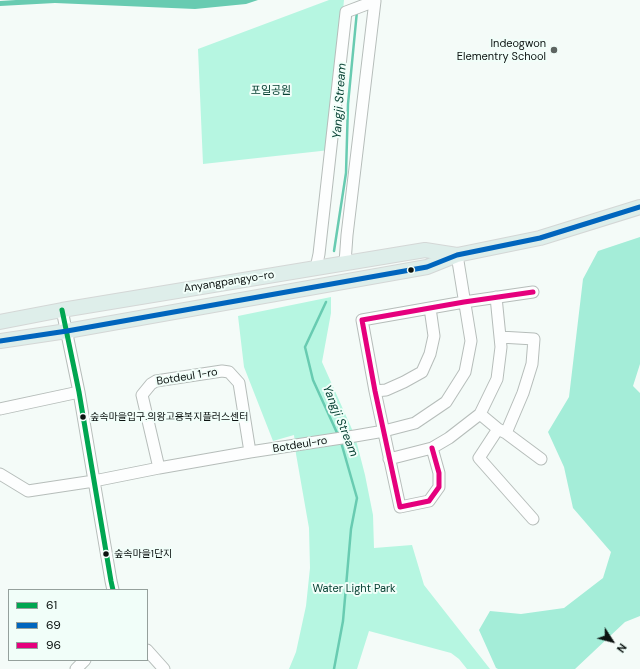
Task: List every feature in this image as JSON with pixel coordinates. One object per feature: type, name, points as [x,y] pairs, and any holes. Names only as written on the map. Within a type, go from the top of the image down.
[{"type":"main road","name":"Anyangpangyo-ro","points":[[0,341],[67,331],[427,267],[458,255],[540,238],[640,207]]},
{"type":"main road","name":"Anyangpangyo-ro","points":[[0,322],[62,310],[425,250],[458,255]]},
{"type":"street","points":[[316,268],[319,254],[346,12],[375,0],[345,263]]},
{"type":"street","name":"Botdeul-ro","points":[[0,474],[28,491],[94,481],[250,452],[384,431],[415,423],[446,402],[465,372],[471,341],[458,255]]},
{"type":"street","points":[[432,448],[439,473],[439,487],[429,501],[400,507],[375,392],[362,320],[464,302],[533,292]]},
{"type":"street","points":[[389,459],[432,448],[449,438],[480,414],[497,379],[501,347],[496,297]]},
{"type":"street","points":[[375,392],[386,390],[422,372],[430,354],[434,336],[430,308]]},
{"type":"street","points":[[62,310],[79,392],[111,581],[114,589]]},
{"type":"street","points":[[500,337],[534,340],[532,364],[523,393],[502,431],[479,458],[533,519]]},
{"type":"street","name":"Botdeul 1-ro","points":[[159,468],[142,395],[150,384],[156,381],[222,371],[229,372],[239,383],[250,452]]},
{"type":"street","points":[[0,409],[79,392]]},
{"type":"street","points":[[480,414],[542,459]]},
{"type":"street","points":[[148,651],[164,669]]},
{"type":"street","points":[[76,669],[83,661]]},
{"type":"green space","name":"포일공원","points":[[329,0],[344,0],[330,150],[203,164],[198,49]]},
{"type":"green space","name":"Water Light Park","points":[[331,297],[331,313],[322,362],[355,436],[373,515],[374,548],[412,545],[424,585],[490,669],[467,669],[459,659],[451,653],[369,631],[357,669],[289,669],[296,652],[306,606],[310,568],[309,528],[294,435],[273,441],[244,367],[238,316]]},
{"type":"shaded area","points":[[258,0],[246,4],[195,9],[55,3],[0,6],[0,1]]},
{"type":"shaded area","points":[[640,237],[640,364],[633,386],[640,393],[640,616],[625,622],[575,669],[498,669],[496,668],[479,630],[490,611],[521,614],[564,608],[603,578],[611,552],[573,508],[564,467],[548,432],[569,397],[583,279],[598,251]]},
{"type":"waterway","name":"Yangji Stream","points":[[334,251],[346,173],[348,104],[357,11]]},
{"type":"waterway","name":"Yangji Stream","points":[[326,302],[305,347],[313,380],[338,435]]},
{"type":"waterway","name":"Yangji Stream","points":[[334,669],[343,621],[351,529],[357,498],[341,442]]},
{"type":"transit line","name":"69","points":[[0,341],[67,331],[427,267],[457,255],[540,238],[640,207]]},
{"type":"transit line","name":"96","points":[[432,448],[439,473],[439,487],[429,501],[400,507],[375,391],[362,320],[464,302],[533,292]]},
{"type":"transit line","name":"61","points":[[62,310],[79,392],[113,589]]},
{"type":"place","name":"Indeogwon Elementry School","points":[[554,50]]},
{"type":"place","name":"숲속마을입구.의왕고용복지플러스센터","points":[[83,417]]},
{"type":"place","name":"숲속마을1단지","points":[[106,554]]}]
